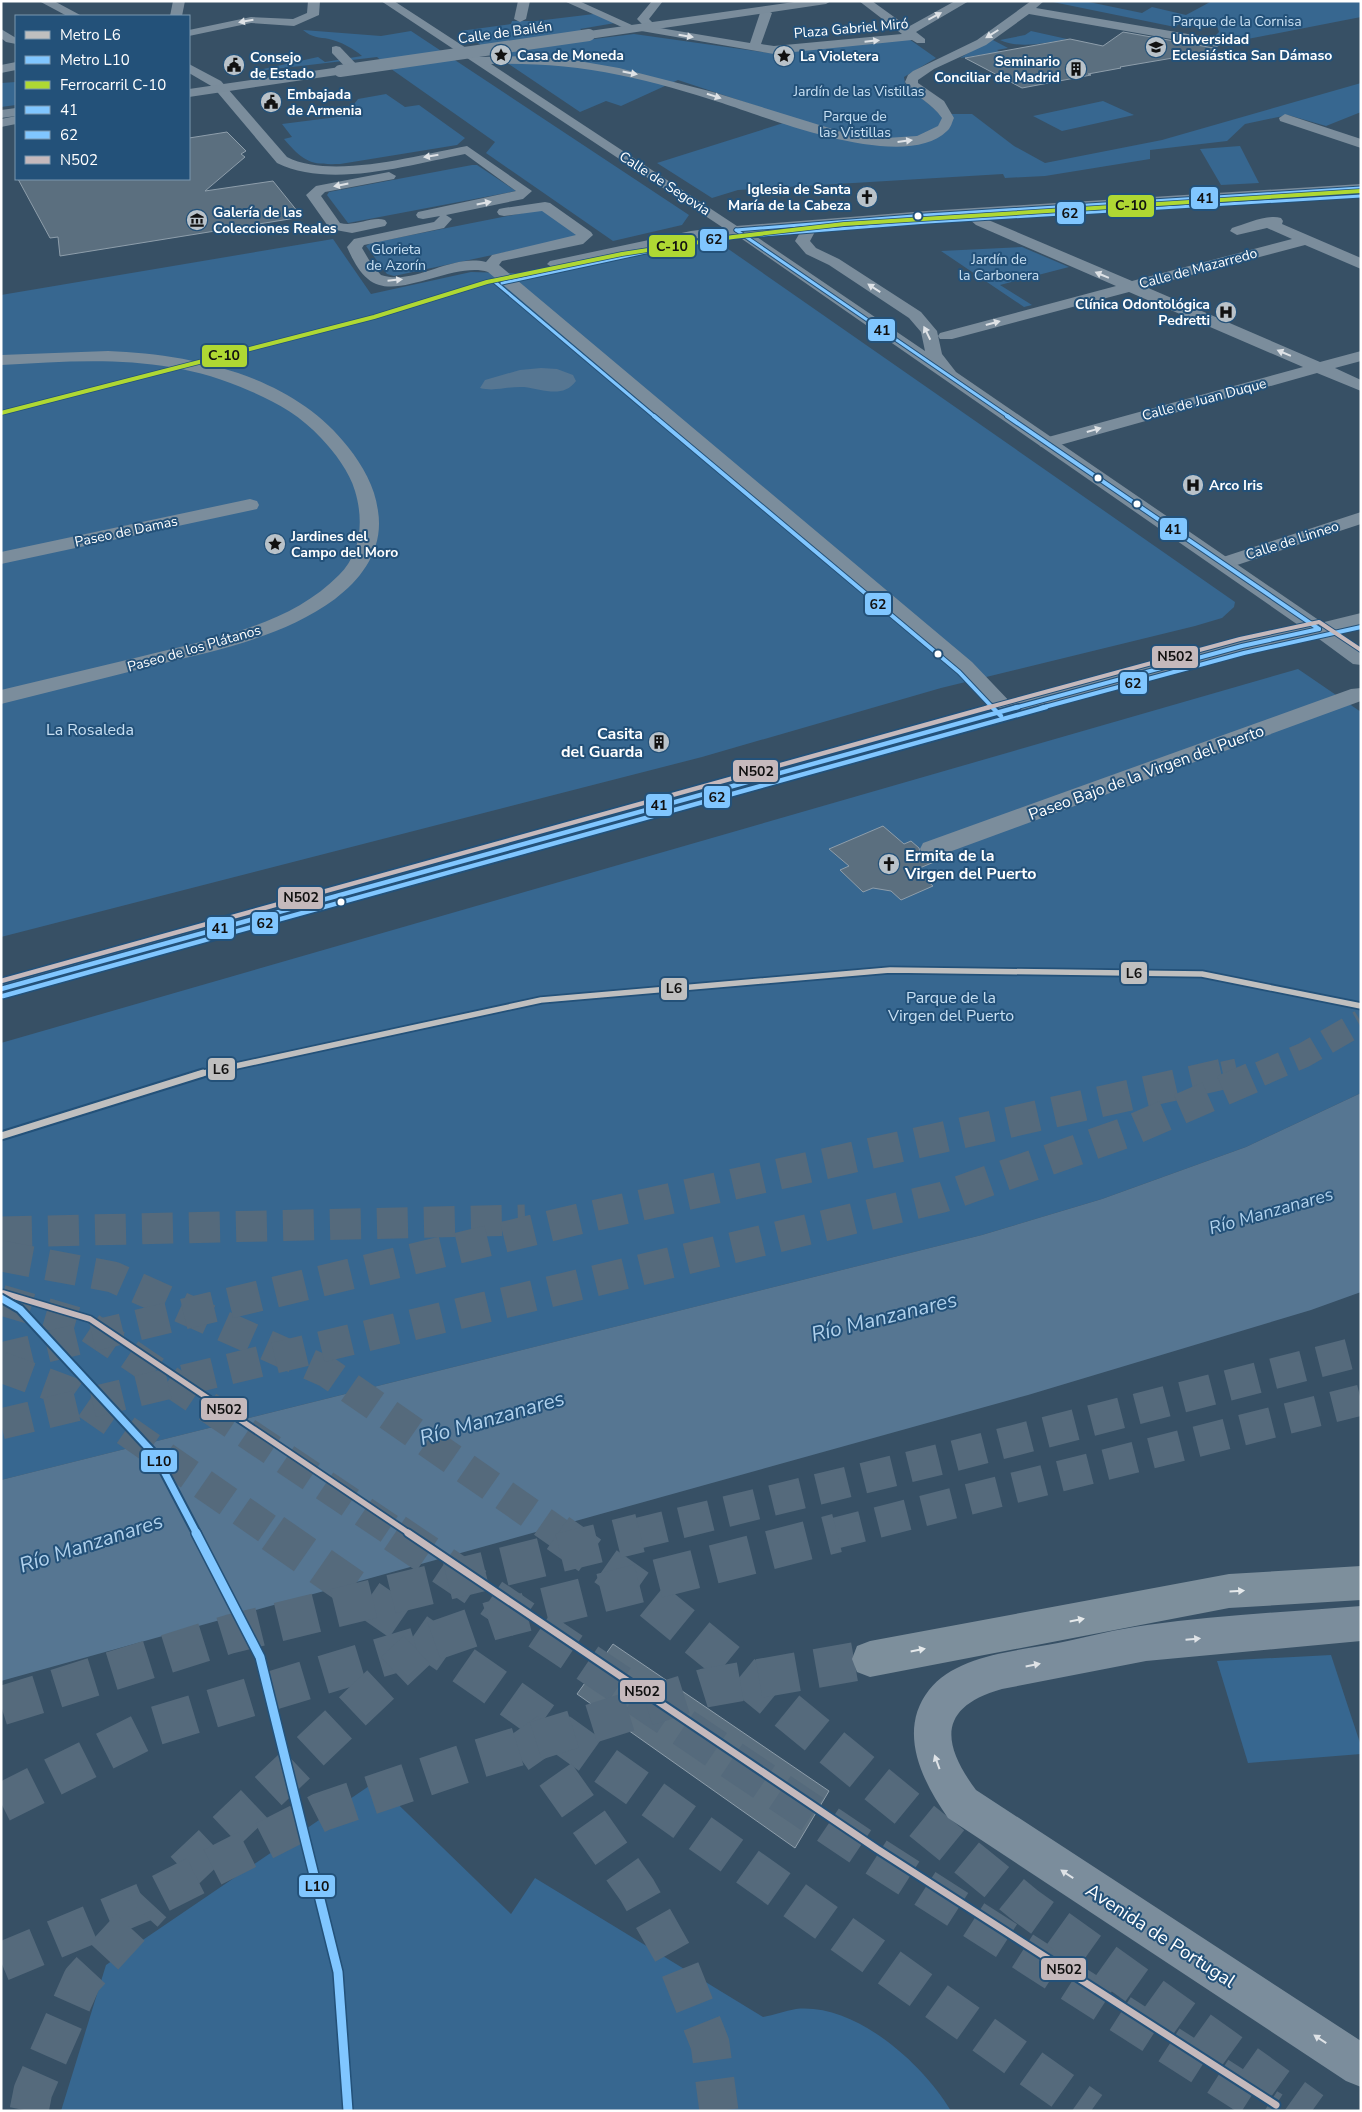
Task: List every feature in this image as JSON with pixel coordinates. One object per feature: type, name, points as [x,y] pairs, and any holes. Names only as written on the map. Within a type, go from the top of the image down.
[{"type":"highway","points":[[870,1659],[1229,1592],[1361,1583]]},
{"type":"main road","name":"Calle de Bailén","points":[[190,88],[219,86],[338,70],[801,1]]},
{"type":"main road","name":"Calle de Bailén","points":[[638,26],[826,1]]},
{"type":"main road","name":"Calle de Bailén","points":[[190,93],[219,86]]},
{"type":"main road","points":[[1,114],[15,112]]},
{"type":"main road","points":[[1,119],[15,116]]},
{"type":"main road","points":[[736,230],[1361,188]]},
{"type":"main road","points":[[812,224],[802,241],[811,251],[834,262],[915,315],[929,331],[934,355],[956,380]]},
{"type":"main road","name":"Calle de Segovia","points":[[736,230],[1224,563],[1361,659]]},
{"type":"main road","points":[[1,989],[766,775],[1242,646],[1319,630]]},
{"type":"street","points":[[48,3],[70,1]]},
{"type":"street","points":[[176,15],[179,1]]},
{"type":"street","points":[[190,33],[251,20],[294,23],[313,15],[314,1]]},
{"type":"street","name":"Calle de Segovia","points":[[386,1],[736,230]]},
{"type":"street","points":[[520,19],[524,1]]},
{"type":"street","points":[[575,3],[593,1]]},
{"type":"street","points":[[638,26],[658,1]]},
{"type":"street","points":[[864,1],[910,34],[964,1]]},
{"type":"street","points":[[478,61],[517,59],[550,61],[650,77],[814,129],[858,140],[909,141],[940,132],[947,125],[948,118],[939,104],[911,82],[914,76],[938,52],[961,53],[1039,1]]},
{"type":"street","points":[[48,3],[74,15]]},
{"type":"street","name":"Plaza Gabriel Miró","points":[[575,3],[638,26],[774,50],[910,34],[938,52]]},
{"type":"street","points":[[754,47],[768,7]]},
{"type":"street","points":[[1027,10],[1217,43]]},
{"type":"street","points":[[1,42],[5,51],[15,44]]},
{"type":"street","points":[[336,50],[356,71]]},
{"type":"street","points":[[1,69],[15,66]]},
{"type":"street","points":[[190,69],[219,86],[282,160],[291,166],[325,171],[467,150],[526,190],[518,196],[440,216],[345,229],[335,226],[313,195],[321,189],[389,176],[383,170],[352,168]]},
{"type":"street","points":[[1,110],[15,108]]},
{"type":"street","points":[[1285,118],[1361,144]]},
{"type":"street","points":[[1,123],[15,120]]},
{"type":"street","points":[[383,170],[383,167],[396,162]]},
{"type":"street","points":[[440,216],[464,220],[546,206],[586,235],[578,241],[496,258],[492,262],[497,273]]},
{"type":"street","points":[[969,213],[981,222],[1361,386]]},
{"type":"street","points":[[440,216],[439,225],[360,242],[354,247],[374,278],[383,281],[397,281],[474,265],[487,266],[497,273],[932,638],[964,667],[1006,711]]},
{"type":"street","points":[[1237,232],[1272,222],[1305,240],[1361,264]]},
{"type":"street","points":[[497,273],[691,235],[736,230]]},
{"type":"street","name":"Calle de Mazarredo","points":[[946,336],[1305,240]]},
{"type":"street","points":[[1329,250],[1361,247]]},
{"type":"street","name":"Paseo de los Plátanos","points":[[1,360],[72,356],[133,358],[210,370],[247,383],[309,416],[332,439],[352,464],[364,486],[370,510],[370,536],[360,563],[327,596],[301,612],[233,639],[121,669],[1,697]]},
{"type":"street","name":"Calle de Juan Duque","points":[[1048,443],[1361,356]]},
{"type":"street","name":"Paseo de Damas","points":[[1,558],[250,505]]},
{"type":"street","name":"Calle de Linneo","points":[[1224,563],[1361,518]]},
{"type":"street","points":[[1319,630],[1361,619]]},
{"type":"street","name":"Paseo Bajo de la Virgen del Puerto","points":[[932,849],[1359,694]]},
{"type":"street","name":"Avenida de Portugal","points":[[1361,1623],[1146,1643],[999,1672],[976,1680],[956,1691],[941,1706],[934,1720],[931,1736],[935,1758],[946,1783],[962,1804],[1361,2066]]},
{"type":"green space","name":"Parque de la Cornisa","points":[[1048,1],[1084,1],[1142,13],[1152,7],[1186,15],[1212,1],[1361,1],[1361,17],[1222,44],[1213,38],[1219,32],[1217,26],[1189,17],[1175,27]]},
{"type":"green space","name":"Parque de las Vistillas","points":[[594,14],[615,23],[580,29],[594,39],[634,34],[769,53],[909,39],[936,58],[904,77],[905,83],[940,114],[972,114],[1014,146],[1045,163],[1162,140],[1361,83],[1361,112],[1326,126],[1288,115],[1245,124],[1227,141],[1150,150],[1150,159],[1045,176],[1005,178],[1003,174],[738,190],[712,198],[657,163],[796,119],[678,80],[621,106],[606,101],[580,112],[460,31],[511,24],[512,21],[536,21]]},
{"type":"green space","points":[[303,30],[381,36],[411,31],[689,215],[682,225],[613,241],[486,153],[495,142],[377,57],[250,72],[318,57],[325,62],[362,56],[355,50],[342,44],[313,36]]},
{"type":"green space","points":[[1031,31],[1067,39],[1024,45],[1007,43],[1000,40],[1025,35]]},
{"type":"green space","points":[[991,39],[1008,48],[997,50],[1000,52],[960,58]]},
{"type":"green space","points":[[15,82],[15,105],[1,107],[1,83]]},
{"type":"green space","points":[[386,94],[405,107],[419,105],[465,138],[457,145],[340,164],[314,163],[297,153],[284,139],[292,137],[282,124],[345,116],[358,99]]},
{"type":"green space","points":[[1103,101],[1134,115],[1062,131],[1033,116]]},
{"type":"green space","points":[[1240,146],[1259,183],[1221,185],[1200,149]]},
{"type":"green space","points":[[477,165],[516,191],[348,223],[327,195],[329,192]]},
{"type":"green space","name":"Glorieta de Azorín","points":[[538,210],[544,211],[578,235],[577,237],[394,276],[387,274],[366,246],[371,243]]},
{"type":"green space","name":"La Rosaleda","points":[[333,239],[371,294],[471,272],[552,274],[698,243],[724,246],[1235,602],[1234,607],[1222,618],[1195,626],[941,688],[702,757],[1,937],[1,295]]},
{"type":"green space","name":"Jardín de la Carbonera","points":[[1022,247],[1069,267],[1000,285],[1032,305],[1024,307],[941,251]]},
{"type":"green space","name":"Parque de la Virgen del Puerto","points":[[1298,669],[1361,712],[1361,1093],[1246,1147],[1102,1199],[982,1235],[1,1480],[1,1043]]},
{"type":"green space","points":[[1331,1655],[1361,1746],[1361,1754],[1248,1763],[1217,1661]]},
{"type":"green space","points":[[375,1782],[511,1914],[535,1878],[763,2017],[796,2009],[819,2010],[842,2016],[864,2026],[886,2040],[905,2056],[939,2093],[951,2111],[61,2111],[106,1965]]},
{"type":"water","points":[[557,369],[573,375],[576,381],[565,390],[552,392],[524,387],[480,388],[485,380],[520,370]]},
{"type":"water","name":"Río Manzanares","points":[[1361,1093],[1361,1292],[1311,1310],[1028,1395],[1,1681],[1,1480],[982,1235],[1102,1199],[1246,1147]]},
{"type":"building","points":[[1123,32],[1214,48],[1214,51],[1120,67],[1088,74],[1091,75],[1022,88],[965,58],[1070,39],[1103,46]]},
{"type":"building","points":[[227,132],[246,151],[241,154],[245,157],[205,191],[273,181],[302,217],[60,256],[58,237],[50,238],[19,180],[190,180],[190,138]]},
{"type":"building","name":"Ermita de la Virgen del Puerto","points":[[883,826],[904,844],[911,841],[919,848],[921,856],[934,862],[915,870],[933,886],[901,900],[891,891],[873,888],[863,892],[840,870],[849,866],[829,849]]},
{"type":"building","points":[[613,1644],[829,1791],[795,1848],[577,1694]]},
{"type":"tunnel","points":[[1260,1074],[1304,1055],[1361,1022]]},
{"type":"tunnel","points":[[1223,1074],[1237,1071]]},
{"type":"tunnel","points":[[192,1312],[579,1219],[1228,1073]]},
{"type":"tunnel","points":[[288,1355],[943,1197],[1125,1133],[1263,1073]]},
{"type":"tunnel","points":[[1,1232],[525,1220]]},
{"type":"tunnel","points":[[1,1256],[113,1277],[192,1312]]},
{"type":"tunnel","points":[[1,1300],[86,1325],[100,1334]]},
{"type":"tunnel","points":[[100,1334],[192,1312]]},
{"type":"tunnel","points":[[192,1312],[288,1355]]},
{"type":"tunnel","points":[[1,1358],[100,1334]]},
{"type":"tunnel","points":[[100,1334],[172,1383]]},
{"type":"tunnel","points":[[635,1534],[954,1456],[1361,1351]]},
{"type":"tunnel","points":[[172,1383],[288,1355]]},
{"type":"tunnel","points":[[288,1355],[327,1372],[560,1534]]},
{"type":"tunnel","points":[[1,1367],[72,1393],[87,1403]]},
{"type":"tunnel","points":[[87,1403],[172,1383]]},
{"type":"tunnel","points":[[172,1383],[397,1534]]},
{"type":"tunnel","points":[[832,1534],[1361,1400]]},
{"type":"tunnel","points":[[1,1424],[87,1403]]},
{"type":"tunnel","points":[[87,1403],[275,1534]]},
{"type":"tunnel","points":[[273,1533],[369,1600]]},
{"type":"tunnel","points":[[395,1533],[461,1577]]},
{"type":"tunnel","points":[[558,1533],[579,1548]]},
{"type":"tunnel","points":[[579,1548],[640,1533]]},
{"type":"tunnel","points":[[632,1585],[837,1533]]},
{"type":"tunnel","points":[[461,1577],[579,1548]]},
{"type":"tunnel","points":[[579,1548],[632,1585]]},
{"type":"tunnel","points":[[369,1600],[461,1577]]},
{"type":"tunnel","points":[[461,1577],[516,1615]]},
{"type":"tunnel","points":[[516,1615],[632,1585]]},
{"type":"tunnel","points":[[632,1585],[750,1680]]},
{"type":"tunnel","points":[[1,1706],[230,1634],[369,1600]]},
{"type":"tunnel","points":[[369,1600],[430,1642]]},
{"type":"tunnel","points":[[430,1642],[491,1621],[516,1615]]},
{"type":"tunnel","points":[[516,1615],[650,1705]]},
{"type":"tunnel","points":[[1,1803],[155,1726],[430,1642]]},
{"type":"tunnel","points":[[430,1642],[560,1733]]},
{"type":"tunnel","points":[[184,1871],[417,1650]]},
{"type":"tunnel","points":[[750,1680],[870,1659]]},
{"type":"tunnel","points":[[650,1705],[705,1688],[750,1680]]},
{"type":"tunnel","points":[[750,1680],[1026,1906],[1312,2111]]},
{"type":"tunnel","points":[[560,1733],[650,1705]]},
{"type":"tunnel","points":[[650,1705],[873,1855],[1272,2111]]},
{"type":"tunnel","points":[[522,1727],[533,1742]]},
{"type":"tunnel","points":[[533,1742],[560,1733]]},
{"type":"tunnel","points":[[560,1733],[1091,2111]]},
{"type":"tunnel","points":[[1,1962],[144,1902],[321,1812],[533,1742]]},
{"type":"tunnel","points":[[533,1742],[637,1890],[676,1959],[710,2044],[719,2111]]},
{"type":"tunnel","points":[[29,2111],[33,2091],[82,1980],[152,1904]]},
{"type":"metro line","name":"L6","points":[[1,1136],[203,1073],[541,1000],[890,970],[1202,974],[1361,1006]]},
{"type":"metro line","name":"L10","points":[[1,1298],[20,1309],[156,1456],[260,1657],[338,1972],[348,2111]]},
{"type":"rail line","name":"C-10","points":[[1,413],[374,317],[487,282],[622,254],[733,237],[844,224],[1361,191]]},
{"type":"transit line","name":"41","points":[[736,230],[926,215],[1361,188]]},
{"type":"transit line","name":"62","points":[[502,283],[692,242],[737,237],[927,222],[1361,196]]},
{"type":"transit line","name":"41","points":[[736,230],[1319,629]]},
{"type":"transit line","name":"62","points":[[495,282],[959,672],[1001,716]]},
{"type":"transit line","name":"N502","points":[[1,981],[773,766],[1240,639],[1319,622],[1361,650]]},
{"type":"transit line","name":"62","points":[[3,996],[777,780],[1244,653],[1361,627]]},
{"type":"transit line","name":"41","points":[[1,989],[775,773],[1242,646],[1319,629]]},
{"type":"transit line","name":"N502","points":[[3,1293],[90,1319],[877,1849],[1276,2105]]},
{"type":"place","name":"Universidad Eclesiástica San Dámaso","points":[[1156,47]]},
{"type":"place","name":"Casa de Moneda","points":[[501,55]]},
{"type":"place","name":"La Violetera","points":[[784,56]]},
{"type":"place","name":"Consejo de Estado","points":[[234,65]]},
{"type":"place","name":"Seminario Conciliar de Madrid","points":[[1076,69]]},
{"type":"place","name":"Embajada de Armenia","points":[[271,102]]},
{"type":"place","name":"Iglesia de Santa María de la Cabeza","points":[[867,197]]},
{"type":"place","name":"Galería de las Colecciones Reales","points":[[197,220]]},
{"type":"place","name":"Clínica Odontológica Pedretti","points":[[1226,312]]},
{"type":"place","name":"Arco Iris","points":[[1193,485]]},
{"type":"place","name":"Jardines del Campo del Moro","points":[[275,544]]},
{"type":"place","name":"Casita del Guarda","points":[[659,742]]},
{"type":"place","name":"Ermita de la Virgen del Puerto","points":[[889,864]]},
{"type":"park label","name":"Jardín de las Vistillas","points":[[859,91]]}]
